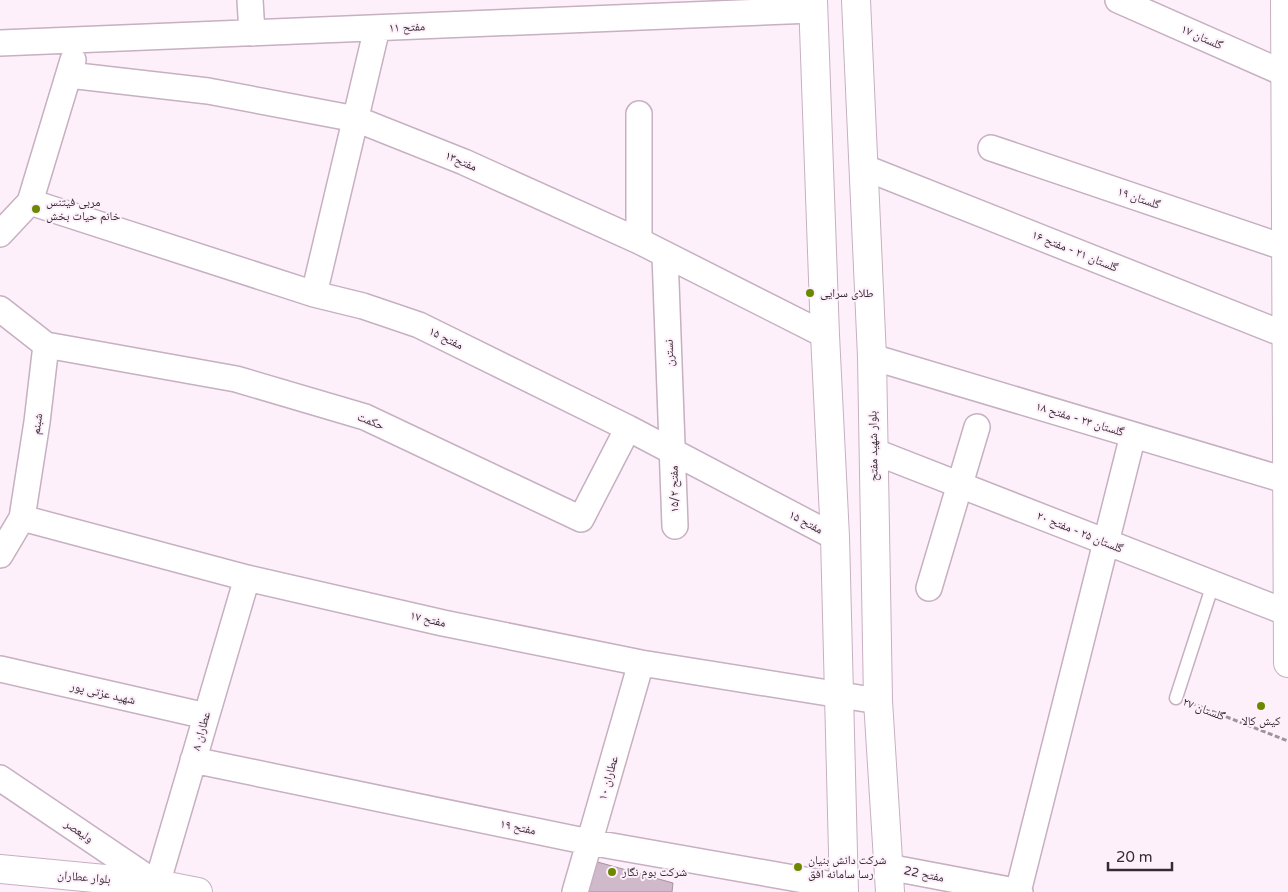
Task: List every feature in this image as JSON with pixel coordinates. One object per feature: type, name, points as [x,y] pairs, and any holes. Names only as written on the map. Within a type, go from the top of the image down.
[{"type":"main road","name":"بلوار شهید مفتح","points":[[856,0],[872,357],[878,701],[889,880]]},
{"type":"main road","points":[[1285,0],[1288,663]]},
{"type":"main road","points":[[813,5],[825,335],[835,537],[844,890]]},
{"type":"main road","name":"بلوار عطاران","points":[[0,869],[157,884],[198,892]]},
{"type":"street","points":[[250,0],[252,33]]},
{"type":"street","name":"گلستان ۱۷","points":[[1118,0],[1286,75]]},
{"type":"street","name":"مفتح ۱۱","points":[[0,43],[377,28],[813,5]]},
{"type":"street","points":[[314,294],[377,28]]},
{"type":"street","points":[[0,234],[30,202],[78,40]]},
{"type":"street","name":"مفتح۱۳","points":[[69,75],[208,91],[356,119],[464,162],[639,241],[825,335]]},
{"type":"street","points":[[639,114],[639,241]]},
{"type":"street","name":"گلستان ۱۹","points":[[991,148],[1286,248]]},
{"type":"street","name":"گلستان ۲۱ - مفتح ۱۶","points":[[863,167],[1286,335]]},
{"type":"street","name":"مفتح ۱۵","points":[[30,202],[314,294],[364,306],[419,325],[628,428],[835,537]]},
{"type":"street","name":"نسترن","points":[[665,254],[673,452]]},
{"type":"street","points":[[0,308],[46,345]]},
{"type":"street","name":"حکمت","points":[[46,345],[236,379],[365,417],[581,520],[628,428]]},
{"type":"street","name":"شبنم","points":[[0,555],[22,518],[37,422],[46,345]]},
{"type":"street","name":"گلستان ۲۳ - مفتح ۱۸","points":[[872,357],[1287,481]]},
{"type":"street","points":[[929,588],[977,427]]},
{"type":"street","points":[[1019,892],[1133,435]]},
{"type":"street","name":"گلستان ۲۵ - مفتح ۲۰","points":[[873,451],[1288,613]]},
{"type":"street","name":"مفتح ۱۵/۲","points":[[673,452],[675,526]]},
{"type":"street","name":"مفتح ۱۷","points":[[22,518],[247,578],[443,622],[641,663],[878,701]]},
{"type":"street","name":"عطاران ۸","points":[[157,884],[247,578]]},
{"type":"street","name":"عطاران ۱۰","points":[[574,892],[641,663]]},
{"type":"street","name":"شهید عزتی پور","points":[[0,669],[206,716]]},
{"type":"street","name":"مفتح ۱۹","points":[[193,760],[589,842],[844,890]]},
{"type":"street","name":"ولیعصر","points":[[0,778],[157,884]]},
{"type":"street","name":"مفتح 22","points":[[889,880],[1019,892]]},
{"type":"lane","name":"گلستان ۲۷","points":[[1176,698],[1212,584]]},
{"type":"path","name":"گلستان ۲۷","points":[[1176,698],[1288,741]]},
{"type":"building","name":"شرکت بوم نگار","points":[[594,861],[673,883],[672,892],[584,892]]},
{"type":"place","name":"مربی فیتنس خانم حیات بخش","points":[[36,209]]},
{"type":"place","name":"طلای سرایی","points":[[810,293]]},
{"type":"place","name":"کیش کالا","points":[[1261,706]]},
{"type":"place","name":"شرکت دانش بنیان رسا سامانه افق","points":[[798,867]]},
{"type":"place","name":"شرکت بوم نگار","points":[[612,872]]}]
